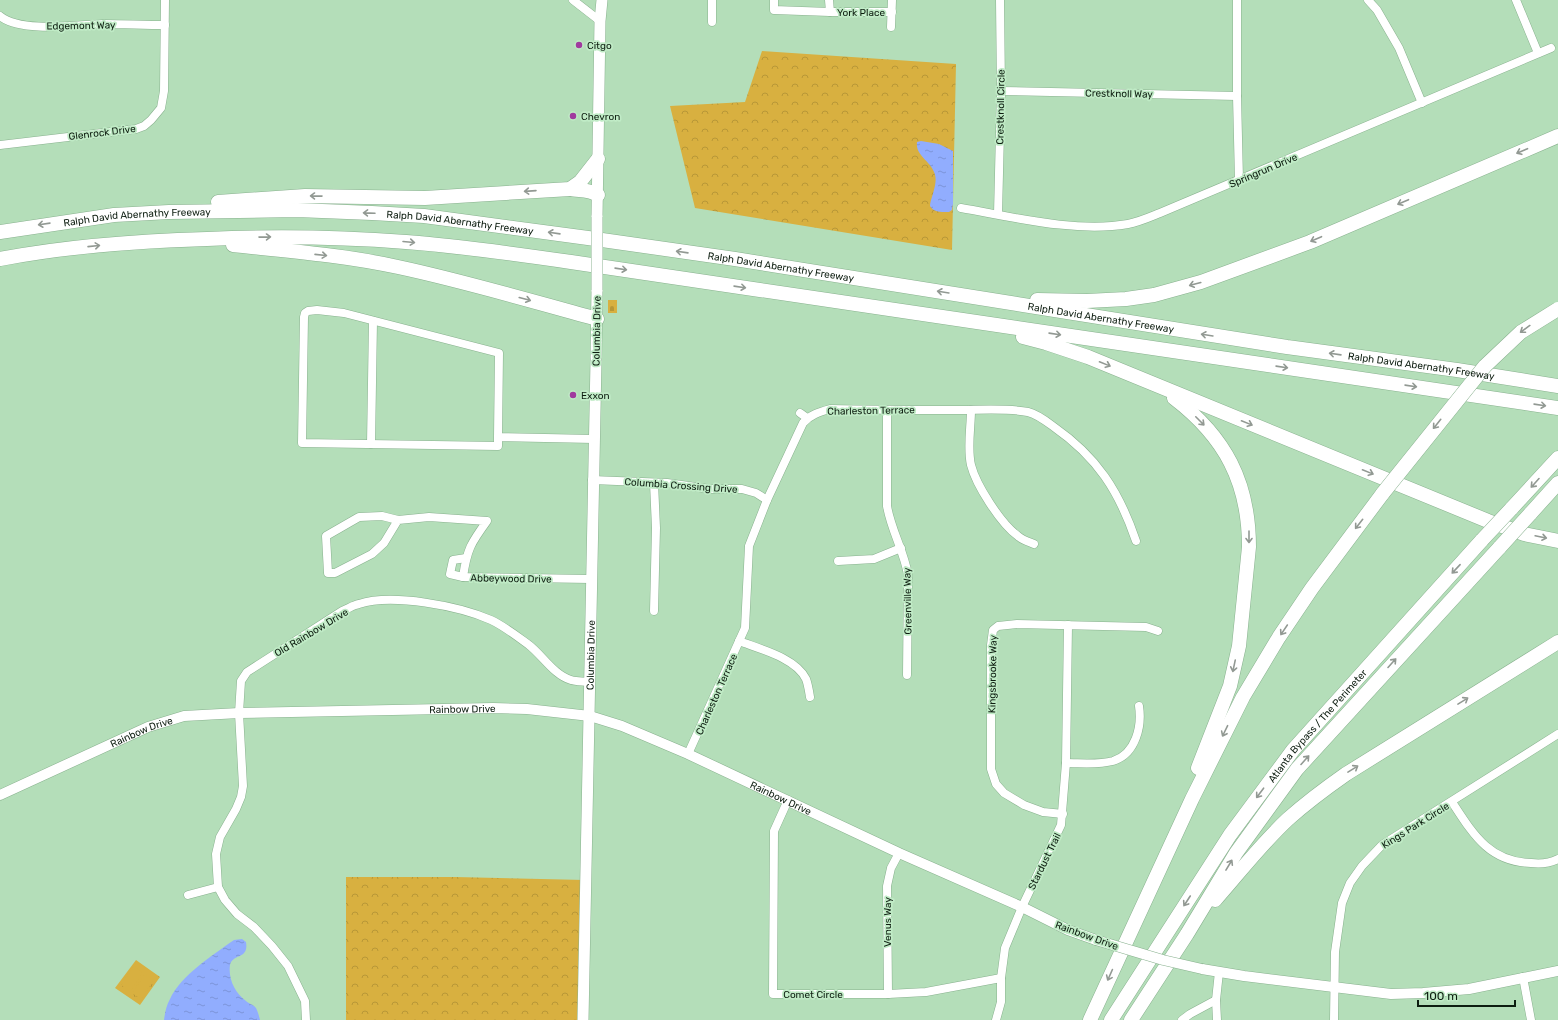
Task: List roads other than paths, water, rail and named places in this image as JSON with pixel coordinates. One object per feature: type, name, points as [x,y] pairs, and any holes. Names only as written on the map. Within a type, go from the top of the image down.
[{"type":"highway","points":[[981,298],[1087,301],[1126,299],[1154,294],[1201,282],[1310,242],[1558,136]]},
{"type":"highway","points":[[570,189],[580,182],[598,159]]},
{"type":"highway","points":[[114,214],[262,198],[305,196],[426,198],[570,189],[586,190],[598,195]]},
{"type":"highway","name":"Ralph David Abernathy Freeway","points":[[0,232],[114,214],[297,210],[424,216],[719,257],[1287,347],[1457,370],[1558,386]]},
{"type":"highway","name":"Ralph David Abernathy Freeway","points":[[0,259],[83,247],[170,240],[283,236],[407,242],[471,248],[1558,408]]},
{"type":"highway","points":[[170,240],[333,256],[396,266],[465,283],[596,319]]},
{"type":"highway","points":[[850,303],[1003,332],[1046,343],[1088,357],[1488,521],[1524,534],[1558,541]]},
{"type":"highway","points":[[1090,1020],[1135,919],[1192,799],[1243,697],[1279,637],[1312,588],[1383,494],[1485,366],[1521,332],[1558,308]]},
{"type":"highway","points":[[1135,919],[1230,686],[1239,646],[1249,547],[1249,531],[1245,500],[1235,471],[1222,447],[1214,435],[1188,409],[1168,394],[1146,381]]},
{"type":"highway","name":"Atlanta Bypass / The Perimeter","points":[[1111,1020],[1230,835],[1292,750],[1558,458]]},
{"type":"highway","name":"Atlanta Bypass / The Perimeter","points":[[1131,1020],[1236,853],[1297,769],[1558,483]]},
{"type":"highway","points":[[1530,514],[1558,487]]},
{"type":"highway","points":[[1186,934],[1257,851],[1287,820],[1322,791],[1353,769],[1558,642]]},
{"type":"main road","points":[[598,195],[600,21],[602,0]]},
{"type":"main road","name":"Columbia Drive","points":[[583,1020],[590,716],[590,579],[596,359],[598,195]]},
{"type":"street","name":"Glenrock Drive","points":[[0,145],[136,129],[144,126],[151,120],[161,108],[164,91],[165,0]]},
{"type":"street","points":[[573,0],[600,21]]},
{"type":"street","points":[[712,0],[712,22]]},
{"type":"street","name":"York Place","points":[[774,0],[774,10],[892,12]]},
{"type":"street","name":"York Place","points":[[829,0],[830,12]]},
{"type":"street","name":"York Place","points":[[891,27],[892,0]]},
{"type":"street","name":"Crestknoll Circle","points":[[998,214],[1001,91],[1000,0]]},
{"type":"street","points":[[1237,0],[1238,180]]},
{"type":"street","points":[[1368,0],[1377,10],[1399,48],[1422,103]]},
{"type":"street","points":[[1516,0],[1538,53]]},
{"type":"street","name":"Edgemont Way","points":[[0,16],[16,24],[33,27],[103,24],[165,25]]},
{"type":"street","name":"Springrun Drive","points":[[961,208],[1068,225],[1099,226],[1129,224],[1160,213],[1551,48]]},
{"type":"street","name":"Crestknoll Way","points":[[1001,91],[1237,96]]},
{"type":"street","points":[[317,310],[344,312],[373,321],[499,353],[498,437],[498,446],[302,443],[305,313],[308,311],[317,310]]},
{"type":"street","points":[[371,444],[373,321]]},
{"type":"street","name":"Charleston Terrace","points":[[688,754],[740,642],[745,628],[749,546],[767,500],[803,423],[804,416],[830,409],[1029,412],[1063,433],[1094,461],[1112,487],[1127,516],[1136,541]]},
{"type":"street","name":"Greenville Way","points":[[887,410],[887,506],[889,516],[906,562],[908,575],[906,675]]},
{"type":"street","points":[[971,410],[970,453],[971,464],[975,474],[996,514],[1018,537],[1034,544]]},
{"type":"street","points":[[498,437],[594,439]]},
{"type":"street","name":"Columbia Crossing Drive","points":[[592,480],[667,483],[710,488],[742,489],[767,500]]},
{"type":"street","points":[[654,483],[656,528],[654,611]]},
{"type":"street","name":"Abbeywood Drive","points":[[398,520],[384,543],[372,554],[335,573],[328,573],[326,536],[359,517],[382,516],[398,520],[429,517],[487,521],[470,545],[463,577],[590,579]]},
{"type":"street","points":[[838,561],[874,559],[901,548]]},
{"type":"street","points":[[463,577],[450,574],[453,560],[466,558]]},
{"type":"street","name":"Old Rainbow Drive","points":[[218,887],[216,854],[220,837],[239,803],[243,786],[239,713],[241,681],[247,672],[342,611],[359,604],[376,600],[396,600],[443,606],[477,615],[493,621],[530,646],[563,677],[572,680],[589,682]]},
{"type":"street","name":"Kingsbrooke Way","points":[[1063,814],[1043,812],[1024,805],[1004,793],[996,784],[991,769],[993,630],[998,626],[1017,624],[1146,627],[1158,631]]},
{"type":"street","name":"Stardust Trail","points":[[996,1020],[1001,1002],[1001,978],[1005,948],[1022,907],[1062,825],[1066,763],[1068,625]]},
{"type":"street","points":[[740,642],[792,663],[806,679],[810,697]]},
{"type":"street","points":[[1066,763],[1113,761],[1126,754],[1133,744],[1140,728],[1139,706]]},
{"type":"street","name":"Rainbow Drive","points":[[0,795],[120,739],[167,720],[184,716],[239,713],[493,708],[527,709],[590,716],[622,726],[688,754],[899,853],[1022,907],[1068,930],[1163,960],[1219,972],[1391,994],[1423,993],[1469,988],[1558,971]]},
{"type":"street","name":"Kings Park Circle","points":[[1334,1020],[1335,952],[1342,903],[1350,883],[1362,866],[1382,845],[1558,734]]},
{"type":"street","name":"Comet Circle","points":[[788,800],[774,831],[773,994],[888,994],[926,992],[1001,978]]},
{"type":"street","points":[[1452,802],[1468,826],[1491,852],[1507,860],[1526,863],[1539,864],[1558,859]]},
{"type":"street","name":"Venus Way","points":[[888,994],[887,886],[891,868],[899,853]]},
{"type":"street","points":[[188,895],[218,887],[225,900],[237,914],[254,927],[288,966],[305,1001],[306,1020]]},
{"type":"street","points":[[1217,1020],[1216,1000],[1219,972]]},
{"type":"street","points":[[1523,978],[1531,1020]]},
{"type":"street","points":[[1182,1020],[1216,1000]]},
{"type":"water","points":[[921,141],[939,144],[953,151],[953,204],[952,210],[949,212],[936,211],[930,206],[936,180],[932,168],[918,151],[917,142]]},
{"type":"water","points":[[242,939],[246,942],[245,952],[234,959],[230,965],[231,980],[242,998],[256,1008],[260,1020],[164,1020],[169,1002],[175,990],[182,982],[198,966],[217,952],[234,940]]},
{"type":"place","name":"Citgo","points":[[579,45]]},
{"type":"place","name":"Chevron","points":[[573,116]]},
{"type":"place","name":"Exxon","points":[[573,395]]}]
